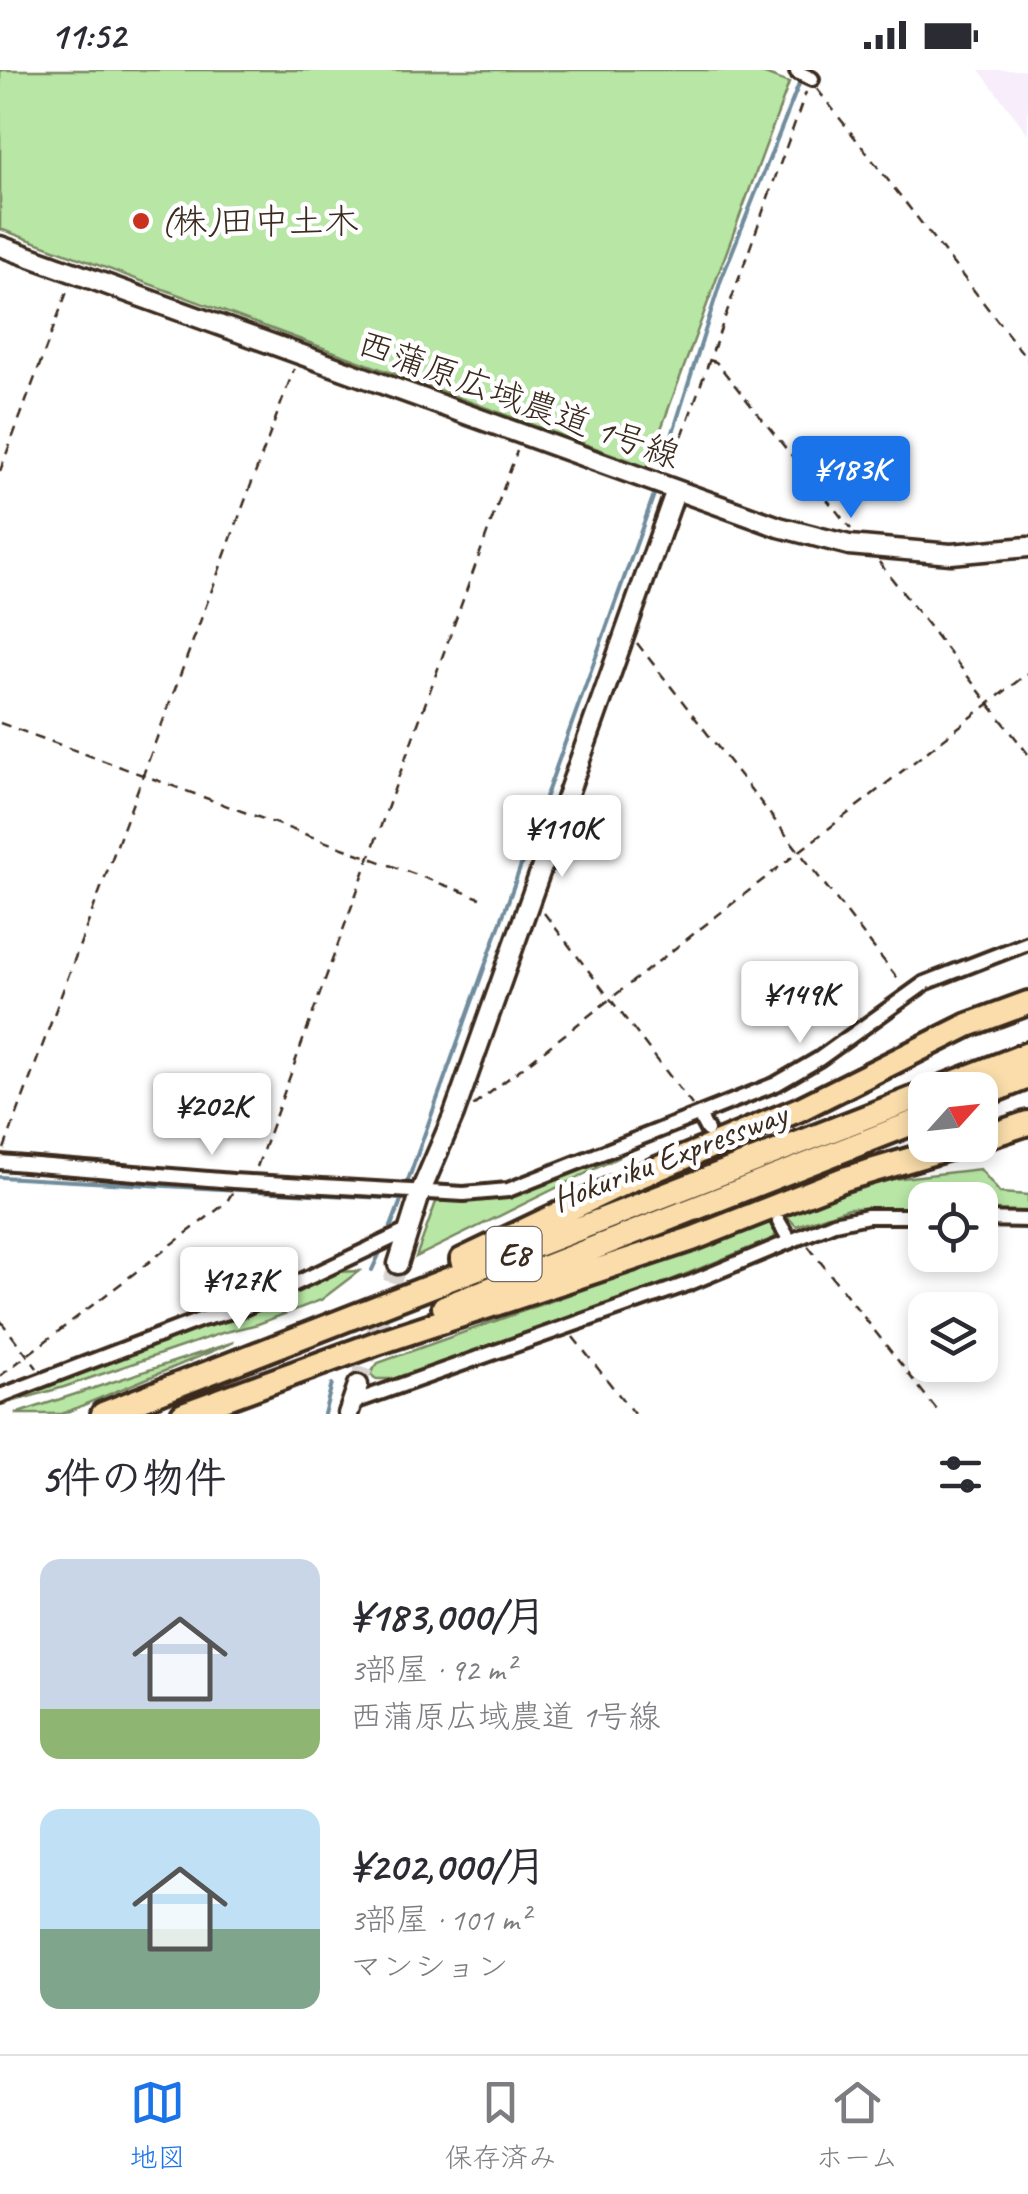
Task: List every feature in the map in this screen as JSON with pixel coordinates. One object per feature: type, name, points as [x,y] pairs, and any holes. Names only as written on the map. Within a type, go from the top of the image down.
[{"type":"highway","points":[[306,1335],[628,1181],[800,1109],[968,1025],[1028,1002]]},
{"type":"highway","points":[[982,1072],[1028,1054]]},
{"type":"highway","points":[[998,1089],[1028,1078]]},
{"type":"highway","name":"Hokuriku Expressway","points":[[103,1414],[908,1101]]},
{"type":"highway","points":[[998,1133],[1028,1123]]},
{"type":"highway","name":"Hokuriku Expressway","points":[[169,1414],[908,1125]]},
{"type":"highway","points":[[183,1414],[380,1342],[692,1238],[844,1179],[908,1160]]},
{"type":"street","name":"西蒲原広域農道 1号線","points":[[0,246],[779,527],[863,546],[951,554],[1028,547]]},
{"type":"street","points":[[398,1264],[421,1190],[454,1114],[676,490]]},
{"type":"street","points":[[0,1160],[232,1181],[464,1194],[508,1190],[776,1084],[799,1072],[909,993],[941,976],[1028,943]]},
{"type":"street","points":[[699,1115],[708,1130]]},
{"type":"street","points":[[354,1400],[690,1283],[834,1223],[868,1216],[908,1216]]},
{"type":"street","points":[[998,1219],[1028,1220]]},
{"type":"street","points":[[779,1222],[795,1238]]},
{"type":"street","points":[[0,1396],[202,1319],[244,1308],[410,1230]]},
{"type":"path","points":[[676,490],[670,473],[805,76]]},
{"type":"path","points":[[805,76],[1028,360]]},
{"type":"path","points":[[0,472],[74,274]]},
{"type":"path","points":[[0,1160],[300,354]]},
{"type":"path","points":[[708,360],[716,362],[1028,754]]},
{"type":"path","points":[[250,1182],[523,434]]},
{"type":"path","points":[[626,631],[909,993]]},
{"type":"path","points":[[454,1114],[463,1114],[1028,673]]},
{"type":"path","points":[[0,722],[480,898]]},
{"type":"path","points":[[531,896],[699,1115]]},
{"type":"path","points":[[0,1376],[226,1203],[232,1195],[232,1181]]},
{"type":"path","points":[[795,1238],[940,1414]]},
{"type":"path","points":[[0,1320],[44,1378]]},
{"type":"path","points":[[566,1328],[634,1414]]},
{"type":"shaded area","points":[[979,70],[1028,70],[1028,134]]},
{"type":"green space","points":[[0,70],[754,70],[789,83],[647,467],[0,229]]},
{"type":"green space","points":[[619,1157],[416,1257],[436,1202],[495,1199]]},
{"type":"green space","points":[[980,1169],[991,1182],[908,1182],[908,1208],[849,1208],[796,1226],[786,1215],[876,1181]]},
{"type":"green space","points":[[998,1191],[1028,1195],[1028,1213],[998,1211]]},
{"type":"green space","points":[[770,1223],[777,1230],[774,1238],[613,1304],[398,1379],[376,1379],[370,1374],[378,1363]]},
{"type":"green space","points":[[359,1271],[321,1300],[258,1324],[0,1405],[11,1397],[203,1323],[292,1294],[336,1272]]},
{"type":"green space","points":[[234,1342],[62,1414],[15,1414]]},
{"type":"waterway","points":[[658,480],[721,280],[801,79]]},
{"type":"waterway","points":[[406,1186],[656,489]]},
{"type":"waterway","points":[[0,1177],[402,1199]]},
{"type":"waterway","points":[[387,1237],[403,1195]]},
{"type":"waterway","points":[[372,1270],[383,1246]]},
{"type":"waterway","points":[[324,1414],[332,1384]]},
{"type":"tunnel","points":[[715,1140],[770,1211]]},
{"type":"tunnel","points":[[358,1385],[398,1264]]},
{"type":"place","name":"(株)田中土木","points":[[141,221]]}]
